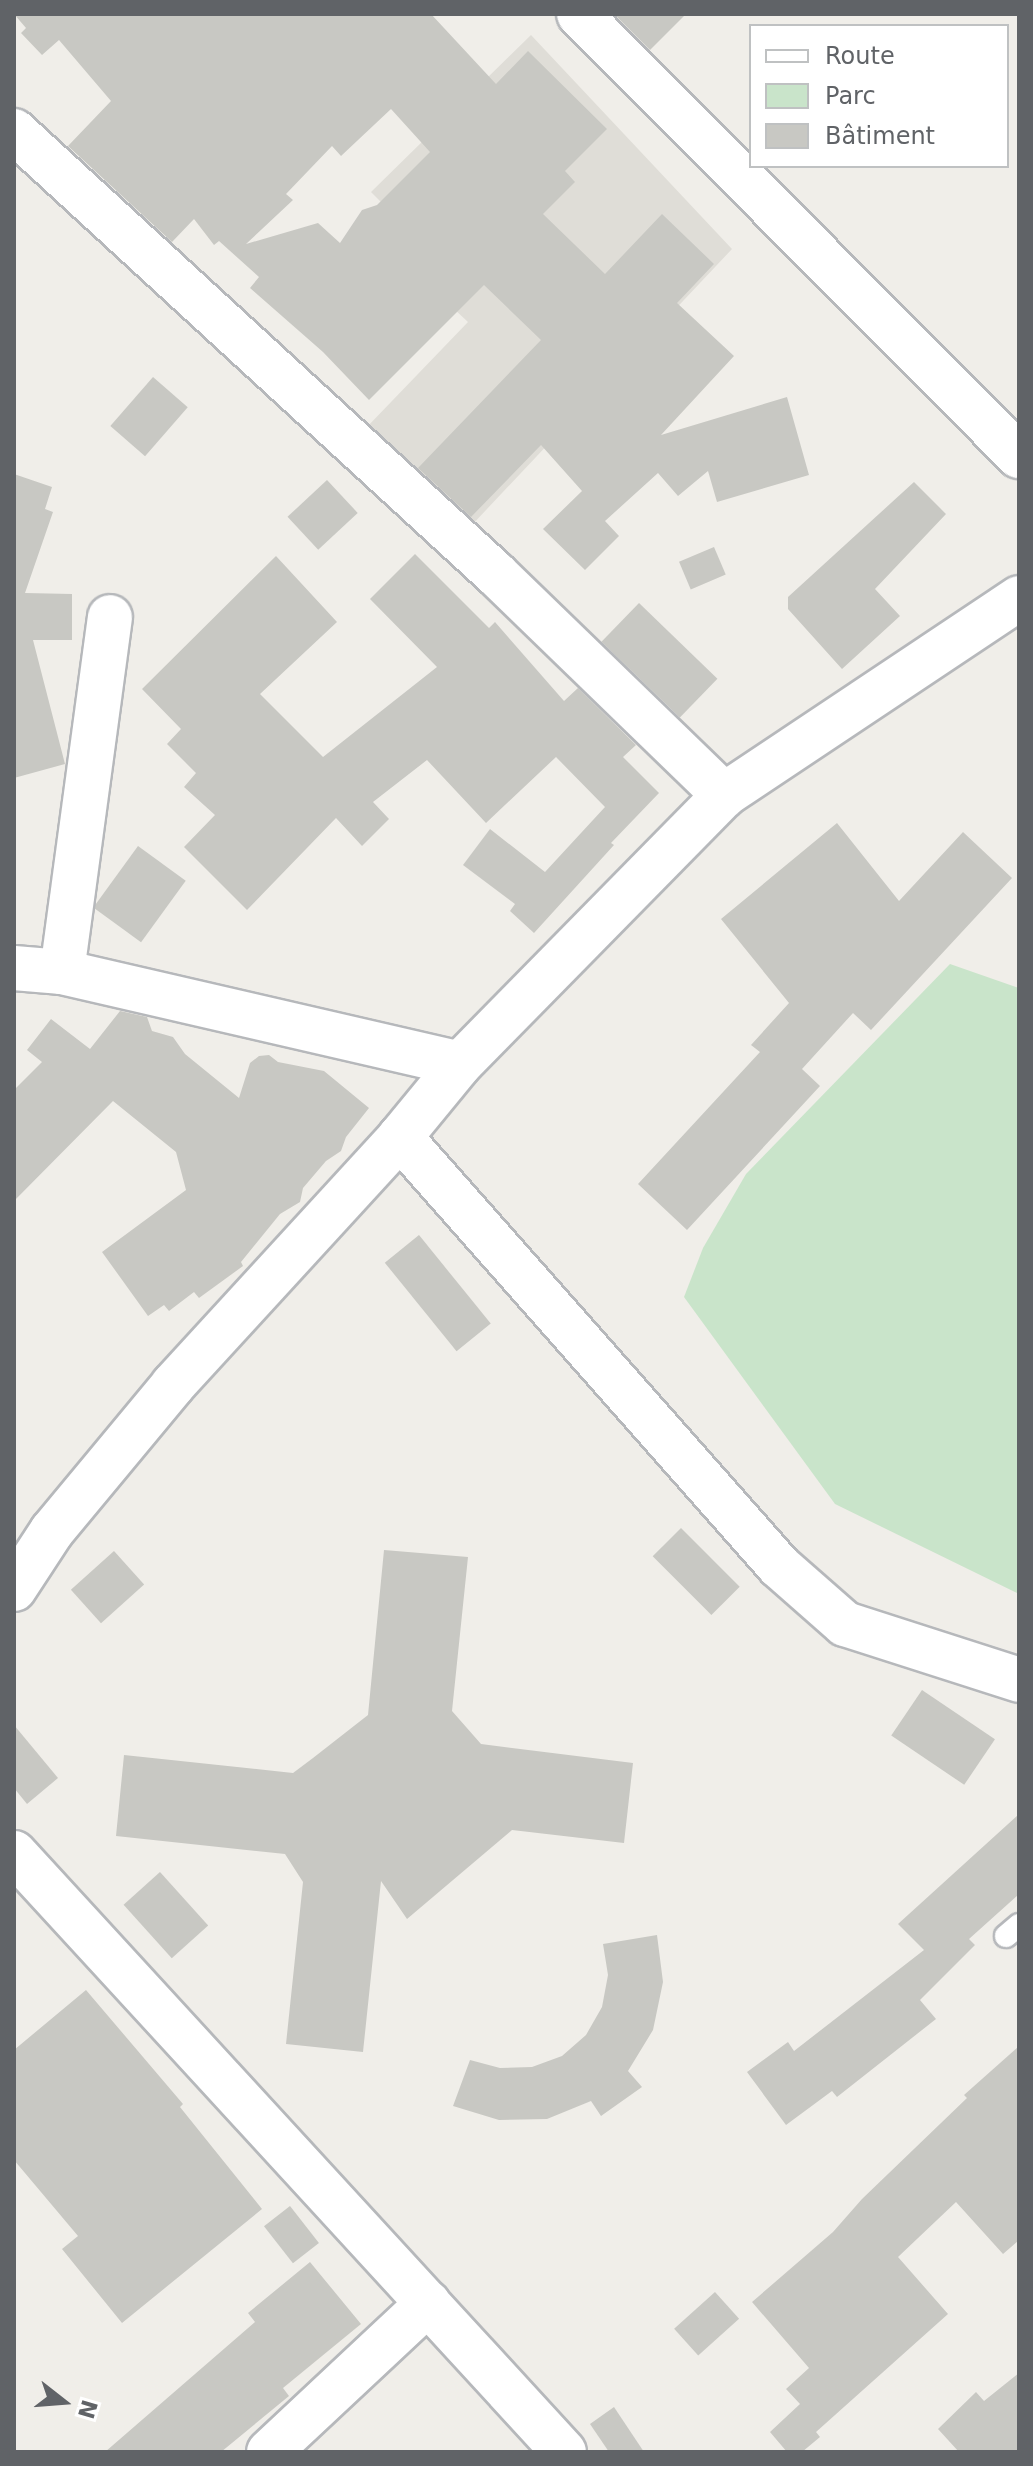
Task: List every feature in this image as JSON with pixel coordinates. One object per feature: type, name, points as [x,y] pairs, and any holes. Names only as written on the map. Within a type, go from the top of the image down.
[{"type":"street","points":[[588,17],[1019,456]]},
{"type":"street","points":[[14,131],[496,574],[724,795]]},
{"type":"street","points":[[14,1589],[52,1531],[173,1385],[400,1137],[460,1064],[724,795],[1019,598]]},
{"type":"street","points":[[62,972],[110,617]]},
{"type":"street","points":[[14,968],[62,972],[460,1064]]},
{"type":"street","points":[[400,1137],[779,1566],[845,1624],[1019,1680]]},
{"type":"street","points":[[14,1853],[564,2452]]},
{"type":"street","points":[[269,2452],[428,2303]]},
{"type":"shaded area","points":[[531,35],[732,249],[470,527],[366,428],[468,322],[408,266],[426,247],[371,192]]},
{"type":"green space","points":[[950,964],[1019,988],[1019,1594],[835,1504],[684,1297],[703,1248],[746,1174]]},
{"type":"building","points":[[14,14],[431,14],[496,84],[528,51],[607,129],[565,171],[575,182],[543,214],[605,274],[662,214],[714,264],[677,303],[734,356],[661,435],[787,397],[809,475],[717,502],[708,471],[678,496],[658,473],[605,521],[619,536],[585,570],[543,529],[582,491],[541,445],[471,517],[418,468],[541,340],[484,285],[369,400],[323,352],[250,288],[259,277],[219,241],[214,245],[194,219],[172,242],[68,146],[111,101],[59,40],[42,55],[21,33],[26,28]],"holes":[[[391,109],[430,152],[377,205],[362,210],[340,243],[318,223],[246,244],[293,200],[286,194],[332,146],[341,156]]]},
{"type":"building","points":[[614,14],[686,14],[650,50]]},
{"type":"building","points":[[153,377],[188,407],[145,456],[110,426]]},
{"type":"building","points":[[14,474],[52,487],[45,509],[53,512],[25,593],[72,594],[72,640],[33,640],[65,764],[14,778]]},
{"type":"building","points":[[327,480],[358,513],[318,550],[288,517]]},
{"type":"building","points":[[914,482],[946,514],[875,589],[900,616],[842,669],[788,609],[788,597]]},
{"type":"building","points":[[714,547],[726,575],[691,589],[679,562]]},
{"type":"building","points":[[415,554],[489,628],[495,622],[564,701],[578,688],[636,745],[623,757],[659,793],[611,843],[614,845],[534,933],[510,911],[515,904],[463,865],[490,829],[545,872],[605,807],[556,757],[486,823],[427,760],[373,802],[389,819],[362,846],[336,818],[247,910],[184,847],[215,815],[184,787],[196,773],[167,744],[181,729],[142,689],[276,556],[337,622],[260,694],[323,757],[437,667],[370,599]]},
{"type":"building","points":[[639,603],[717,679],[680,718],[601,642]]},
{"type":"building","points":[[837,823],[899,901],[963,832],[1012,878],[871,1030],[853,1013],[802,1069],[820,1086],[687,1230],[638,1184],[760,1052],[751,1045],[789,1003],[721,919]]},
{"type":"building","points":[[138,846],[186,881],[141,942],[93,907]]},
{"type":"building","points":[[120,1011],[147,1017],[152,1031],[173,1037],[185,1054],[239,1098],[250,1063],[259,1056],[269,1055],[278,1062],[324,1071],[369,1108],[346,1137],[341,1151],[326,1161],[303,1188],[300,1202],[280,1214],[241,1262],[243,1266],[199,1298],[194,1292],[169,1311],[164,1305],[148,1316],[102,1252],[186,1190],[176,1152],[113,1101],[14,1201],[14,1090],[42,1062],[27,1050],[51,1019],[90,1049]]},
{"type":"building","points":[[419,1235],[491,1324],[457,1351],[385,1263]]},
{"type":"building","points":[[681,1528],[740,1587],[711,1615],[653,1556]]},
{"type":"building","points":[[384,1550],[468,1557],[452,1711],[481,1744],[633,1763],[624,1843],[512,1830],[407,1919],[381,1881],[363,2052],[286,2044],[303,1882],[285,1854],[116,1836],[124,1755],[293,1773],[368,1715]]},
{"type":"building","points":[[114,1551],[144,1584],[101,1623],[71,1590]]},
{"type":"building","points":[[922,1690],[995,1739],[964,1785],[891,1736]]},
{"type":"building","points":[[14,1725],[58,1778],[27,1804],[14,1788]]},
{"type":"building","points":[[1019,1814],[1019,1894],[969,1939],[975,1945],[920,2000],[936,2019],[837,2097],[832,2091],[786,2125],[747,2072],[788,2042],[794,2051],[924,1950],[898,1924]]},
{"type":"building","points":[[160,1872],[208,1926],[172,1958],[124,1905]]},
{"type":"building","points":[[657,1935],[663,1982],[653,2030],[628,2071],[642,2087],[601,2116],[591,2101],[547,2119],[499,2120],[453,2106],[470,2060],[500,2068],[532,2067],[562,2056],[586,2035],[602,2007],[608,1975],[603,1944]]},
{"type":"building","points":[[86,1990],[183,2104],[180,2107],[262,2209],[122,2323],[62,2249],[78,2236],[14,2160],[14,2050]]},
{"type":"building","points":[[1019,2046],[1019,2240],[1003,2254],[956,2202],[898,2257],[948,2314],[816,2432],[820,2437],[802,2452],[787,2452],[770,2432],[800,2404],[786,2389],[809,2368],[752,2302],[833,2232],[862,2199],[967,2098],[964,2095]]},
{"type":"building","points":[[290,2206],[319,2243],[293,2263],[264,2226]]},
{"type":"building","points":[[310,2262],[361,2324],[283,2388],[289,2396],[221,2452],[105,2452],[255,2322],[248,2313]]},
{"type":"building","points":[[715,2292],[739,2319],[698,2356],[674,2329]]},
{"type":"building","points":[[1019,2373],[1019,2452],[959,2452],[938,2429],[976,2392],[984,2401]]},
{"type":"building","points":[[614,2407],[644,2452],[609,2452],[590,2424]]}]
